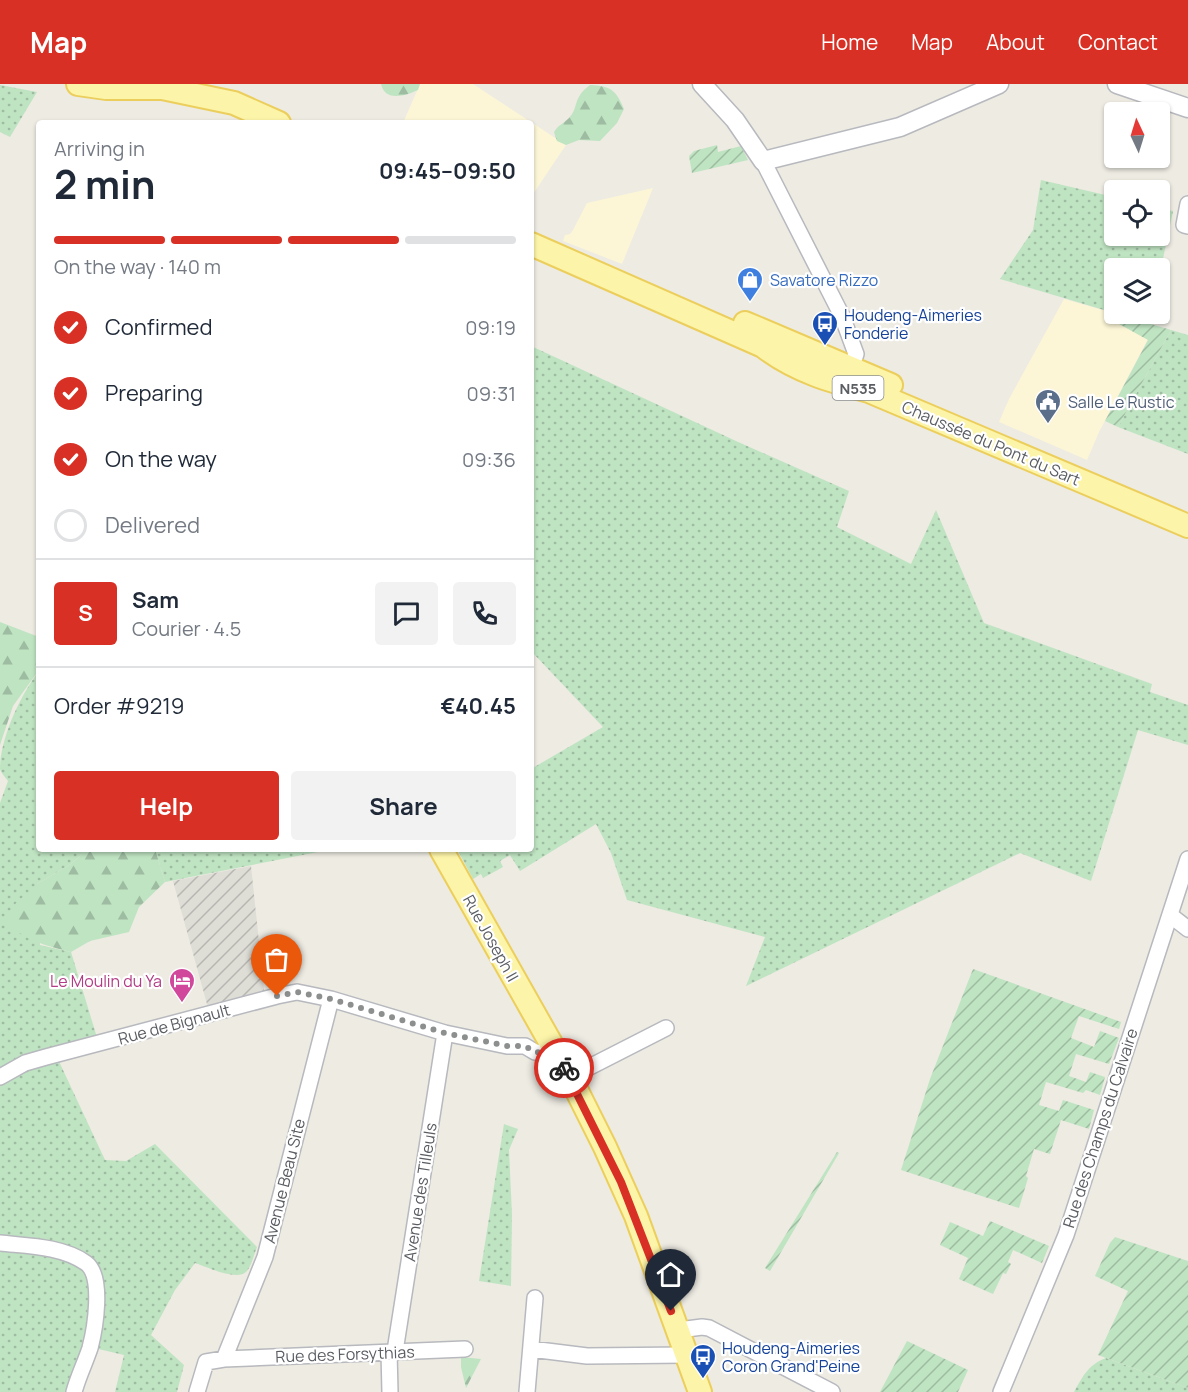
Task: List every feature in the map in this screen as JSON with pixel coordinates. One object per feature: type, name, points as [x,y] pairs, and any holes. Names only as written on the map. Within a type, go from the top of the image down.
[{"type":"main road","points":[[78,84],[106,88],[151,86],[234,103],[272,120]]},
{"type":"main road","name":"Chaussée du Pont du Sart","points":[[534,233],[848,376],[1188,512]]},
{"type":"main road","name":"Chaussée du Pont du Sart","points":[[534,245],[763,346],[780,360],[829,381],[848,376]]},
{"type":"main road","name":"Chaussée du Pont du Sart","points":[[848,376],[869,391],[1188,526]]},
{"type":"main road","name":"Rue Joseph II","points":[[443,852],[570,1077],[621,1182],[679,1330],[700,1392]]},
{"type":"street","points":[[702,84],[735,120],[764,161],[842,316],[856,354],[848,376]]},
{"type":"street","points":[[764,161],[900,127],[999,84]]},
{"type":"street","points":[[1117,84],[1188,108]]},
{"type":"street","points":[[1188,204],[1184,225],[1188,226]]},
{"type":"street","name":"Rue des Champs du Calvaire","points":[[1001,1392],[1066,1235],[1188,859]]},
{"type":"street","points":[[1170,915],[1188,929]]},
{"type":"street","name":"Rue de Bignault","points":[[0,1077],[25,1063],[297,992],[331,999],[445,1033],[507,1046],[525,1046],[535,1052],[546,1053],[555,1050]]},
{"type":"street","name":"Avenue Beau Site","points":[[224,1359],[264,1257],[331,999]]},
{"type":"street","points":[[525,1046],[526,1036],[532,1030],[542,1027]]},
{"type":"street","points":[[570,1077],[666,1028]]},
{"type":"street","name":"Avenue des Tilleuls","points":[[390,1392],[392,1352],[445,1033]]},
{"type":"street","points":[[0,1244],[37,1247],[74,1257],[88,1264],[96,1278],[95,1318],[90,1347],[74,1392]]},
{"type":"street","points":[[527,1392],[535,1298]]},
{"type":"street","points":[[679,1330],[709,1328],[832,1392]]},
{"type":"street","name":"Rue des Forsythias","points":[[224,1359],[465,1349]]},
{"type":"street","points":[[531,1349],[587,1356],[687,1355]]},
{"type":"street","points":[[196,1392],[206,1362],[224,1359]]},
{"type":"shaded area","points":[[420,84],[473,84],[528,120],[404,120]]},
{"type":"shaded area","points":[[534,124],[566,145],[534,193]]},
{"type":"shaded area","points":[[653,188],[622,264],[563,241],[565,235],[570,234],[573,230],[587,203]]},
{"type":"shaded area","points":[[1064,299],[1104,310],[1104,324],[1120,324],[1148,339],[1099,432],[1087,460],[999,422],[1009,399]]},
{"type":"shaded area","points":[[251,866],[265,999],[210,1015],[173,881]]},
{"type":"green space","points":[[381,84],[420,84],[418,90],[396,96],[383,90]]},
{"type":"green space","points":[[0,85],[37,92],[10,137],[0,132]]},
{"type":"green space","points":[[590,85],[608,88],[618,97],[624,109],[617,123],[600,141],[579,140],[566,145],[557,141],[554,132],[572,114],[581,94]]},
{"type":"green space","points":[[717,145],[718,152],[741,146],[748,160],[692,173],[689,156],[694,151]]},
{"type":"green space","points":[[1041,180],[1104,195],[1104,246],[1166,246],[1163,258],[1104,258],[1104,310],[1000,279],[1033,230]]},
{"type":"green space","points":[[1119,324],[1151,324],[1171,330],[1118,427],[1105,421],[1148,340]]},
{"type":"green space","points":[[1171,330],[1188,335],[1188,454],[1118,427]]},
{"type":"green space","points":[[534,347],[849,491],[837,527],[911,564],[936,510],[984,623],[1152,684],[1150,692],[1188,705],[1188,745],[1138,730],[1091,881],[1020,853],[746,986],[765,937],[627,900],[611,853],[596,824],[520,871],[510,855],[500,861],[503,867],[483,878],[481,874],[473,879],[459,852],[534,852],[534,767],[603,727],[534,654]]},
{"type":"green space","points":[[0,622],[36,636],[36,674],[13,706],[0,745]]},
{"type":"green space","points":[[36,676],[36,852],[85,852],[71,864],[37,884],[40,945],[71,952],[99,1044],[56,1055],[105,1160],[126,1161],[155,1144],[257,1247],[250,1266],[243,1274],[222,1273],[195,1263],[175,1290],[151,1335],[184,1365],[177,1392],[115,1392],[124,1355],[90,1347],[74,1392],[0,1392],[0,803],[8,781],[0,769],[8,730],[25,692]]},
{"type":"green space","points":[[85,852],[156,852],[165,882],[139,907],[129,932],[90,941],[71,952],[36,942],[6,923],[13,906],[37,884],[71,864]]},
{"type":"green space","points":[[156,852],[318,852],[165,882]]},
{"type":"green space","points":[[973,969],[1121,1022],[1119,1029],[1079,1016],[1071,1038],[1094,1047],[1100,1031],[1119,1038],[1109,1064],[1076,1054],[1069,1076],[1086,1082],[1090,1072],[1105,1077],[1100,1095],[1086,1090],[1083,1093],[1046,1082],[1039,1105],[1059,1111],[1063,1100],[1094,1110],[1089,1129],[1061,1120],[1050,1154],[1034,1149],[1019,1208],[901,1170],[930,1079]]},
{"type":"green space","points":[[504,1124],[518,1129],[509,1150],[512,1215],[511,1286],[479,1281]]},
{"type":"green space","points":[[837,1152],[839,1153],[770,1271],[765,1268]]},
{"type":"green space","points":[[990,1221],[1049,1246],[1042,1263],[1013,1250],[1008,1262],[1011,1264],[1006,1274],[1003,1273],[993,1294],[959,1279],[968,1258],[940,1245],[950,1222],[983,1236]]},
{"type":"green space","points":[[1115,1237],[1188,1261],[1188,1388],[1098,1355],[1128,1291],[1095,1276]]},
{"type":"green space","points":[[907,1341],[968,1370],[958,1392],[880,1392]]},
{"type":"green space","points":[[461,1357],[481,1359],[466,1388],[461,1367]]},
{"type":"green space","points":[[1106,1358],[1188,1388],[1188,1392],[1074,1392],[1090,1368]]},
{"type":"way so far","points":[[277,996],[297,992],[331,999],[445,1033],[507,1046],[525,1046],[535,1052],[546,1053],[555,1050],[564,1068]]},
{"type":"place","name":"Savatore Rizzo","points":[[750,303]]},
{"type":"place","name":"Houdeng-Aimeries Fonderie","points":[[825,347]]},
{"type":"place","name":"Salle Le Rustic","points":[[1048,425]]},
{"type":"place","name":"Le Moulin du Ya","points":[[182,1004]]},
{"type":"place","name":"Houdeng-Aimeries Coron Grand'Peine","points":[[703,1380]]},
{"type":"route","points":[[564,1068],[605,1147],[636,1216],[671,1311]]}]
